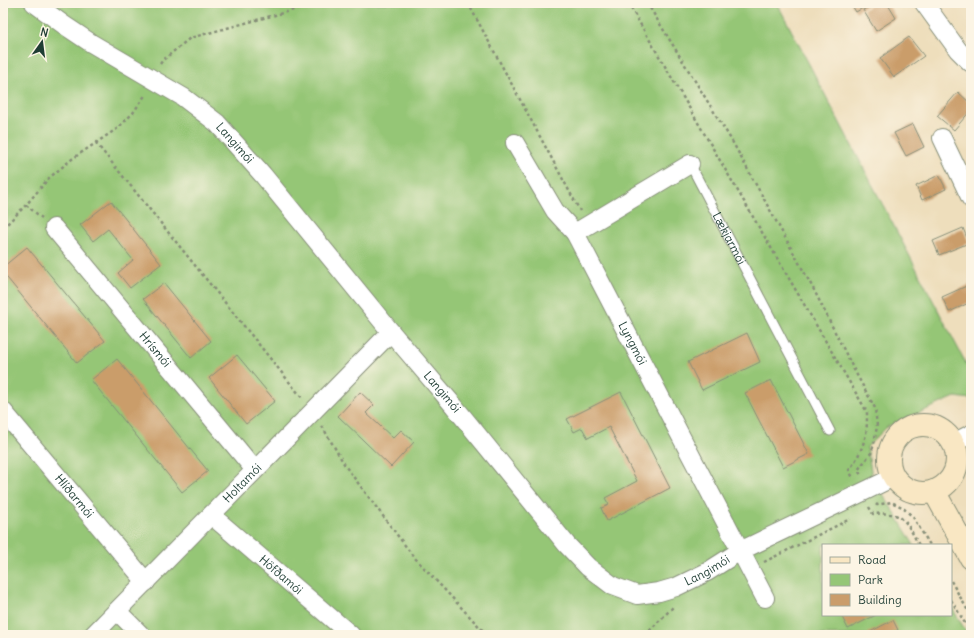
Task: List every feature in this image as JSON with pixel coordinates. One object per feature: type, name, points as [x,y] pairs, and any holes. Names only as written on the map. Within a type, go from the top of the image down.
[{"type":"street","name":"Langimói","points":[[34,3],[91,43],[183,97],[217,123],[454,406],[567,546],[588,567],[613,586],[637,595],[659,592],[676,587],[707,572],[740,551],[894,477]]},
{"type":"street","points":[[924,3],[958,50],[971,63]]},
{"type":"street","points":[[942,138],[971,199]]},
{"type":"street","name":"Lyngmói","points":[[515,143],[554,211],[581,230],[740,551],[765,598]]},
{"type":"street","name":"Lækjarmói","points":[[581,230],[690,164]]},
{"type":"street","name":"Hrísmói","points":[[54,228],[255,470]]},
{"type":"street","name":"Holtamói","points":[[93,635],[391,332]]},
{"type":"street","name":"Hlíðarmói","points":[[3,412],[146,582]]},
{"type":"street","points":[[926,424],[937,427],[946,434],[962,439],[957,454],[956,466],[952,476],[944,485],[934,491],[923,493],[911,491],[901,485],[894,477],[890,467],[889,456],[891,446],[897,436],[905,429],[915,425],[926,424]]},
{"type":"street","points":[[934,491],[971,558]]},
{"type":"street","name":"Höfðamói","points":[[211,515],[350,635]]},
{"type":"street","points":[[117,611],[141,635]]},
{"type":"lane","name":"Lækjarmói","points":[[690,164],[830,431]]},
{"type":"path","points":[[468,3],[581,230]]},
{"type":"path","points":[[628,3],[867,412],[866,433],[862,446],[856,460],[849,470],[877,505],[891,502],[902,507],[913,517],[929,544]]},
{"type":"path","points":[[647,3],[732,141],[814,290],[875,408],[877,426],[874,444],[871,453],[858,470],[873,514],[884,513],[900,517],[907,525],[918,544]]},
{"type":"path","points":[[96,143],[313,411],[346,467],[413,556],[487,635]]},
{"type":"path","points":[[952,583],[971,616]]},
{"type":"path","points":[[952,602],[971,633]]},
{"type":"green space","points":[[3,3],[777,3],[971,373],[971,399],[955,397],[887,427],[867,447],[872,476],[913,544],[822,544],[822,616],[952,616],[952,608],[968,635],[3,635]]},
{"type":"building","points":[[871,3],[856,12],[851,4]]},
{"type":"building","points":[[875,3],[887,3],[896,18],[876,31],[863,10]]},
{"type":"building","points":[[909,37],[924,56],[894,77],[880,58]]},
{"type":"building","points":[[958,92],[971,104],[971,110],[954,130],[937,116]]},
{"type":"building","points":[[913,124],[924,147],[906,156],[894,133]]},
{"type":"building","points":[[939,175],[946,189],[922,200],[916,186]]},
{"type":"building","points":[[111,201],[161,264],[130,288],[118,273],[133,260],[108,229],[93,241],[80,225]]},
{"type":"building","points":[[963,228],[969,243],[939,255],[933,241]]},
{"type":"building","points":[[27,247],[105,341],[77,363],[3,273],[3,267]]},
{"type":"building","points":[[164,283],[211,341],[191,358],[143,299]]},
{"type":"building","points":[[971,284],[971,302],[949,312],[942,297]]},
{"type":"building","points":[[747,333],[760,362],[702,390],[688,362]]},
{"type":"building","points":[[237,355],[275,401],[246,424],[209,378]]},
{"type":"building","points":[[117,359],[208,471],[182,492],[91,380]]},
{"type":"building","points":[[771,380],[809,454],[783,467],[745,393]]},
{"type":"building","points":[[360,392],[374,405],[366,413],[393,438],[401,430],[414,442],[391,467],[338,416]]},
{"type":"building","points":[[621,392],[670,488],[607,521],[601,508],[609,505],[605,498],[637,481],[609,427],[588,438],[582,428],[574,432],[567,419]]},
{"type":"building","points":[[842,616],[874,616],[848,629]]},
{"type":"building","points":[[893,620],[898,630],[892,633],[893,635],[869,635],[868,633]]}]
